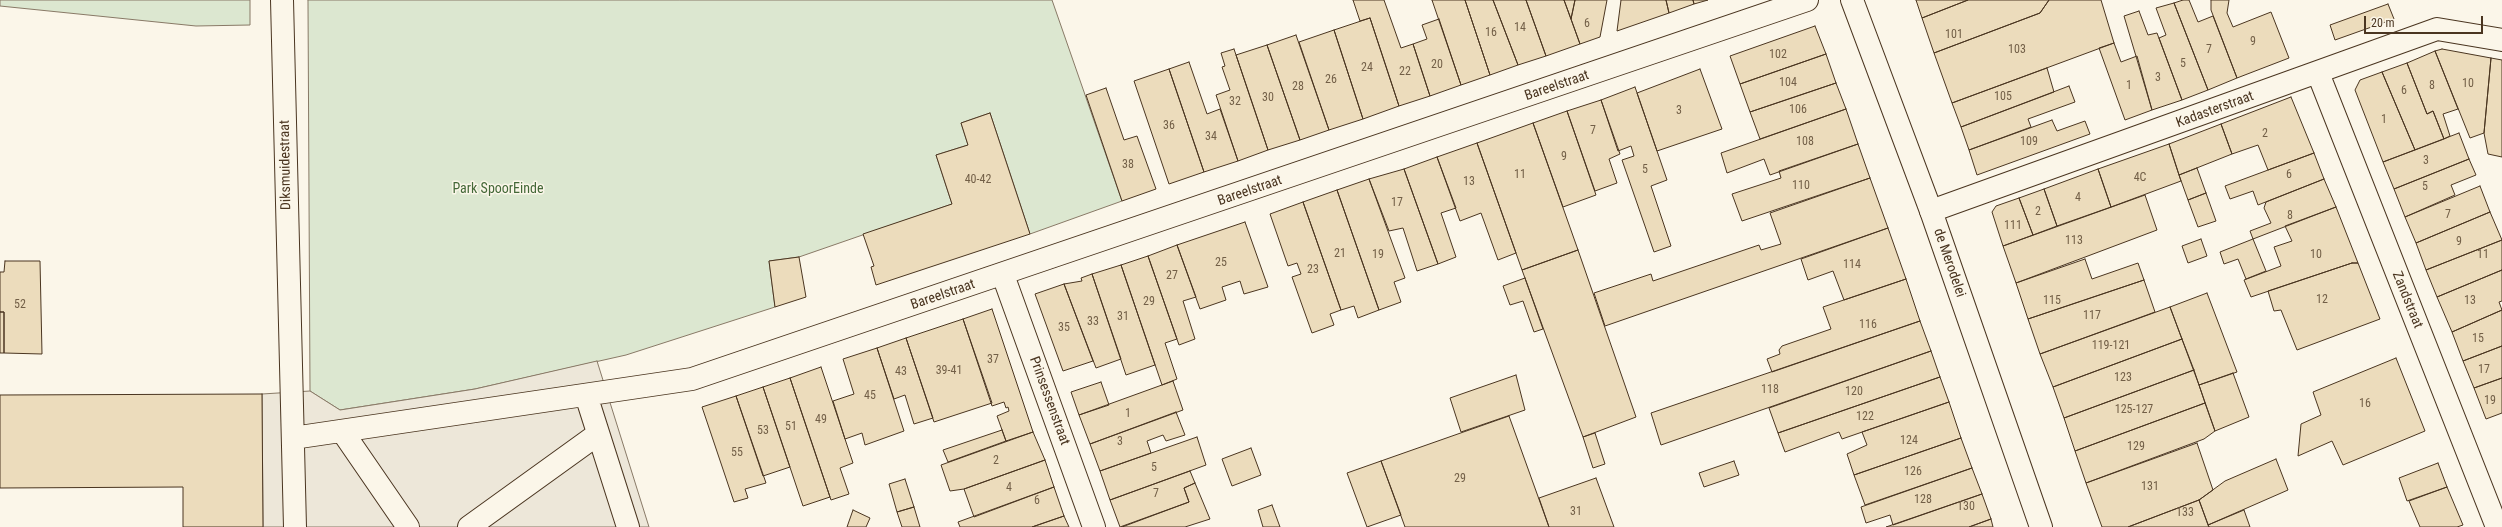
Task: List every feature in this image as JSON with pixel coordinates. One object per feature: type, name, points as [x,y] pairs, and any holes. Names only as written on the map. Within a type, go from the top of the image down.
[{"type":"street","name":"Diksmuidestraat","points":[[282,0],[295,527]]},
{"type":"street","name":"Bareelstraat","points":[[293,438],[692,379],[1003,275],[1808,0]]},
{"type":"street","name":"de Merodelei","points":[[1852,0],[1931,211],[2041,527]]},
{"type":"street","name":"Kadasterstraat","points":[[1931,211],[2437,29],[2502,40]]},
{"type":"street","name":"Zandstraat","points":[[2318,73],[2497,527]]},
{"type":"street","name":"Prinsessenstraat","points":[[1003,275],[1094,527]]},
{"type":"street","points":[[586,395],[628,527]]},
{"type":"street","points":[[342,431],[408,527]]},
{"type":"street","points":[[469,527],[598,434]]},
{"type":"green space","points":[[0,0],[250,0],[250,25],[196,26],[0,6]]},
{"type":"green space","name":"Park SpoorEinde","points":[[308,0],[1052,0],[1122,201],[1030,234],[990,113],[961,123],[968,145],[936,155],[952,204],[799,257],[769,261],[775,307],[626,355],[475,389],[340,410],[310,391]]},
{"type":"shaded area","points":[[597,361],[649,527],[263,527],[262,394],[310,391],[340,410],[475,389]]},
{"type":"building","points":[[1353,0],[1384,0],[1401,48],[1413,44],[1430,96],[1399,106],[1370,18],[1360,21]]},
{"type":"building","points":[[1432,0],[1465,0],[1490,75],[1461,85]]},
{"type":"building","points":[[1465,0],[1493,0],[1518,65],[1490,75]]},
{"type":"building","points":[[1493,0],[1526,0],[1546,56],[1518,65]]},
{"type":"building","points":[[1526,0],[1564,0],[1580,44],[1546,56]]},
{"type":"building","points":[[1564,0],[1575,0],[1571,19]]},
{"type":"building","points":[[1575,0],[1607,0],[1600,37],[1580,44],[1571,19]]},
{"type":"building","points":[[1621,0],[1666,0],[1669,13],[1617,31]]},
{"type":"building","points":[[1666,0],[1693,0],[1694,4],[1669,13]]},
{"type":"building","points":[[1693,0],[1708,0],[1694,4]]},
{"type":"building","points":[[1916,0],[1968,0],[1922,18]]},
{"type":"building","points":[[1968,0],[2049,0],[2040,13],[1934,53],[1922,18]]},
{"type":"building","points":[[2049,0],[2101,0],[2114,43],[1952,103],[1934,53],[2040,13]]},
{"type":"building","points":[[2189,0],[2198,22],[2213,16],[2237,78],[2208,90],[2174,3]]},
{"type":"building","points":[[2211,0],[2229,0],[2227,13],[2233,27],[2271,12],[2289,58],[2237,78],[2211,10]]},
{"type":"building","points":[[2174,3],[2208,90],[2182,100],[2159,38],[2166,35],[2156,8]]},
{"type":"building","points":[[2388,4],[2394,19],[2335,40],[2330,25]]},
{"type":"building","points":[[2139,11],[2148,35],[2157,33],[2182,100],[2152,110],[2124,16]]},
{"type":"building","points":[[1370,18],[1399,106],[1363,119],[1334,30]]},
{"type":"building","points":[[1439,19],[1461,85],[1430,96],[1413,44],[1427,39],[1422,25]]},
{"type":"building","points":[[1815,26],[1826,54],[1740,84],[1730,56]]},
{"type":"building","points":[[1334,30],[1363,119],[1329,130],[1299,42]]},
{"type":"building","points":[[1296,35],[1329,130],[1300,140],[1267,45]]},
{"type":"building","points":[[2114,43],[2121,62],[2137,56],[2152,110],[2125,120],[2099,48]]},
{"type":"building","points":[[1267,45],[1300,140],[1268,150],[1236,55]]},
{"type":"building","points":[[1234,49],[1268,150],[1238,161],[1216,95],[1230,90],[1222,67],[1225,66],[1221,53]]},
{"type":"building","points":[[2442,49],[2491,58],[2484,133],[2470,138],[2435,51]]},
{"type":"building","points":[[2435,51],[2458,109],[2443,114],[2450,136],[2444,139],[2433,111],[2427,114],[2407,63]]},
{"type":"building","points":[[1826,54],[1836,83],[1750,112],[1740,84]]},
{"type":"building","points":[[2491,58],[2502,60],[2502,157],[2488,154],[2484,133]]},
{"type":"building","points":[[1189,62],[1207,114],[1220,109],[1238,161],[1204,172],[1169,69]]},
{"type":"building","points":[[2407,63],[2427,114],[2433,111],[2444,139],[2415,150],[2382,72]]},
{"type":"building","points":[[2047,68],[2054,92],[1961,127],[1952,103]]},
{"type":"building","points":[[1169,69],[1204,172],[1169,184],[1134,81]]},
{"type":"building","points":[[1700,69],[1722,129],[1657,151],[1637,93]]},
{"type":"building","points":[[2382,72],[2415,150],[2383,162],[2355,90],[2360,80]]},
{"type":"building","points":[[1836,83],[1846,109],[1760,139],[1750,112]]},
{"type":"building","points":[[2069,86],[2075,102],[2028,119],[2031,127],[1969,150],[1961,127]]},
{"type":"building","points":[[1635,87],[1667,180],[1651,186],[1671,246],[1654,252],[1622,160],[1634,156],[1631,146],[1618,151],[1601,100]]},
{"type":"building","points":[[1106,88],[1124,140],[1137,136],[1156,189],[1122,201],[1086,95]]},
{"type":"building","points":[[2291,97],[2314,153],[2268,170],[2258,145],[2232,154],[2221,124]]},
{"type":"building","points":[[1601,100],[1620,154],[1609,159],[1617,183],[1595,191],[1567,111]]},
{"type":"building","points":[[1846,109],[1858,144],[1770,175],[1764,159],[1727,173],[1721,153]]},
{"type":"building","points":[[1567,111],[1596,195],[1563,207],[1533,123]]},
{"type":"building","points":[[990,113],[1030,234],[876,285],[871,267],[874,266],[863,234],[952,204],[936,155],[968,145],[961,123]]},
{"type":"building","points":[[2052,120],[2057,131],[2085,121],[2090,134],[1977,175],[1969,150]]},
{"type":"building","points":[[1533,123],[1578,250],[1522,270],[1477,143]]},
{"type":"building","points":[[2221,124],[2232,154],[2179,175],[2169,144]]},
{"type":"building","points":[[2459,133],[2469,159],[2394,189],[2383,162]]},
{"type":"building","points":[[1477,143],[1516,253],[1498,260],[1481,213],[1460,221],[1437,157]]},
{"type":"building","points":[[1858,144],[1870,178],[1742,221],[1732,194],[1781,178],[1779,171]]},
{"type":"building","points":[[2169,144],[2181,181],[2111,207],[2098,169]]},
{"type":"building","points":[[2314,153],[2324,179],[2258,205],[2253,191],[2230,199],[2225,186]]},
{"type":"building","points":[[1437,157],[1456,208],[1441,213],[1456,257],[1438,264],[1404,169]]},
{"type":"building","points":[[2469,159],[2476,175],[2451,185],[2455,195],[2405,217],[2394,189]]},
{"type":"building","points":[[2197,168],[2206,193],[2188,200],[2179,175]]},
{"type":"building","points":[[1404,169],[1438,264],[1417,271],[1403,228],[1389,231],[1369,179]]},
{"type":"building","points":[[2098,169],[2111,207],[2057,226],[2044,189]]},
{"type":"building","points":[[1870,178],[1888,228],[1605,326],[1594,293],[1651,274],[1653,281],[1759,245],[1761,250],[1781,244],[1770,213]]},
{"type":"building","points":[[1369,179],[1405,278],[1394,282],[1401,302],[1379,310],[1337,190]]},
{"type":"building","points":[[2324,179],[2336,207],[2253,239],[2250,231],[2271,223],[2264,208],[2266,202]]},
{"type":"building","points":[[2480,186],[2490,212],[2416,243],[2405,217]]},
{"type":"building","points":[[2044,189],[2057,226],[2033,235],[2019,198]]},
{"type":"building","points":[[1337,190],[1379,310],[1358,318],[1354,306],[1341,310],[1303,202]]},
{"type":"building","points":[[2206,193],[2216,221],[2198,227],[2188,200]]},
{"type":"building","points":[[2145,195],[2157,230],[2016,283],[2003,246]]},
{"type":"building","points":[[2019,198],[2033,235],[2003,246],[1992,212],[1996,206]]},
{"type":"building","points":[[1303,202],[1341,310],[1330,314],[1334,325],[1312,333],[1292,277],[1301,274],[1297,263],[1288,266],[1270,214]]},
{"type":"building","points":[[2336,207],[2358,263],[2352,263],[2251,297],[2244,280],[2281,266],[2274,247],[2292,241],[2285,226]]},
{"type":"building","points":[[2490,212],[2502,240],[2426,270],[2416,243]]},
{"type":"building","points":[[1245,222],[1268,287],[1244,294],[1240,281],[1222,287],[1226,300],[1200,309],[1177,245]]},
{"type":"building","points":[[1888,228],[1906,279],[1844,300],[1833,271],[1808,280],[1801,259]]},
{"type":"building","points":[[2201,239],[2207,256],[2188,263],[2182,246]]},
{"type":"building","points":[[2253,239],[2266,271],[2246,279],[2238,259],[2224,264],[2220,252]]},
{"type":"building","points":[[2502,240],[2502,270],[2437,297],[2426,270]]},
{"type":"building","points":[[1177,245],[1196,297],[1183,301],[1195,339],[1179,345],[1148,256]]},
{"type":"building","points":[[1578,250],[1636,417],[1583,437],[1522,270]]},
{"type":"building","points":[[1148,256],[1177,339],[1165,343],[1177,379],[1162,385],[1121,265]]},
{"type":"building","points":[[799,257],[806,297],[775,307],[769,261]]},
{"type":"building","points":[[2085,259],[2092,279],[2138,263],[2144,280],[2028,319],[2016,283]]},
{"type":"building","points":[[5,261],[40,261],[42,354],[4,353],[4,312],[0,312],[0,272],[4,272]]},
{"type":"building","points":[[2352,263],[2358,263],[2380,319],[2297,350],[2281,310],[2274,311],[2268,291]]},
{"type":"building","points":[[1121,265],[1155,365],[1126,375],[1092,274]]},
{"type":"building","points":[[2502,270],[2502,301],[2499,302],[2502,310],[2452,332],[2437,297]]},
{"type":"building","points":[[1092,274],[1121,359],[1096,368],[1064,284],[1082,281],[1081,278]]},
{"type":"building","points":[[1525,278],[1543,329],[1534,332],[1523,301],[1510,305],[1503,286]]},
{"type":"building","points":[[1906,279],[1920,321],[1772,372],[1767,359],[1780,354],[1779,350],[1782,346],[1831,329],[1823,307]]},
{"type":"building","points":[[2144,280],[2155,312],[2040,354],[2028,319]]},
{"type":"building","points":[[1064,284],[1093,361],[1063,371],[1035,294]]},
{"type":"building","points":[[2207,293],[2237,372],[2199,385],[2170,307]]},
{"type":"building","points":[[2170,307],[2182,339],[2053,387],[2040,354]]},
{"type":"building","points":[[992,309],[1033,432],[1006,441],[997,416],[1009,411],[1008,407],[1006,408],[1004,402],[992,406],[963,319]]},
{"type":"building","points":[[2502,310],[2502,346],[2463,361],[2452,332]]},
{"type":"building","points":[[0,312],[4,312],[4,353],[0,353]]},
{"type":"building","points":[[963,319],[992,403],[934,422],[906,338]]},
{"type":"building","points":[[1920,321],[1931,351],[1661,445],[1651,413]]},
{"type":"building","points":[[906,338],[933,418],[914,424],[905,395],[894,399],[877,348]]},
{"type":"building","points":[[2182,339],[2194,370],[2064,418],[2053,387]]},
{"type":"building","points":[[2502,346],[2502,378],[2474,388],[2463,361]]},
{"type":"building","points":[[877,348],[904,431],[865,445],[862,433],[845,439],[833,401],[854,394],[843,359]]},
{"type":"building","points":[[1931,351],[1940,377],[1778,433],[1769,408]]},
{"type":"building","points":[[2396,358],[2425,431],[2343,465],[2332,441],[2298,456],[2301,424],[2321,415],[2313,392]]},
{"type":"building","points":[[821,367],[853,463],[840,468],[849,494],[831,500],[790,378]]},
{"type":"building","points":[[2194,370],[2205,403],[2075,451],[2064,418]]},
{"type":"building","points":[[2233,373],[2249,417],[2215,431],[2199,385]]},
{"type":"building","points":[[1516,375],[1525,410],[1461,432],[1450,398]]},
{"type":"building","points":[[1940,377],[1949,402],[1842,439],[1839,432],[1785,452],[1778,433]]},
{"type":"building","points":[[790,378],[830,497],[803,506],[763,387]]},
{"type":"building","points":[[2502,378],[2502,413],[2486,419],[2474,388]]},
{"type":"building","points":[[1173,381],[1183,410],[1090,444],[1079,415]]},
{"type":"building","points":[[1101,382],[1109,405],[1079,415],[1071,392]]},
{"type":"building","points":[[763,387],[790,467],[763,476],[736,396]]},
{"type":"building","points":[[262,394],[263,527],[183,527],[183,487],[0,488],[0,395]]},
{"type":"building","points":[[736,396],[766,483],[745,489],[748,498],[734,502],[702,407]]},
{"type":"building","points":[[1949,402],[1961,438],[1854,475],[1847,454],[1867,445],[1862,432]]},
{"type":"building","points":[[2205,403],[2215,431],[2204,439],[2086,483],[2075,451]]},
{"type":"building","points":[[1176,412],[1185,435],[1166,441],[1163,435],[1147,441],[1151,453],[1100,471],[1090,444]]},
{"type":"building","points":[[1509,416],[1549,527],[1405,527],[1381,461]]},
{"type":"building","points":[[1002,430],[1006,441],[948,462],[943,450]]},
{"type":"building","points":[[1033,432],[1045,460],[964,489],[950,491],[941,465]]},
{"type":"building","points":[[1595,433],[1605,464],[1593,468],[1583,437]]},
{"type":"building","points":[[1197,437],[1206,465],[1110,500],[1100,471]]},
{"type":"building","points":[[1961,438],[1972,468],[1865,505],[1854,475]]},
{"type":"building","points":[[2197,443],[2213,490],[2199,500],[2128,527],[2102,527],[2086,483]]},
{"type":"building","points":[[1251,448],[1261,475],[1232,486],[1222,459]]},
{"type":"building","points":[[2276,459],[2288,490],[2208,525],[2199,500],[2225,481]]},
{"type":"building","points":[[1045,460],[1054,487],[974,517],[964,489]]},
{"type":"building","points":[[1381,461],[1401,515],[1367,527],[1347,473]]},
{"type":"building","points":[[1734,461],[1739,475],[1704,487],[1699,473]]},
{"type":"building","points":[[2438,463],[2447,487],[2407,501],[2399,478]]},
{"type":"building","points":[[1972,468],[1982,494],[1893,525],[1890,515],[1866,523],[1861,507]]},
{"type":"building","points":[[1190,471],[1195,483],[1184,488],[1189,502],[1120,527],[1110,500]]},
{"type":"building","points":[[1596,478],[1614,527],[1549,527],[1539,498]]},
{"type":"building","points":[[905,479],[914,507],[897,512],[889,484]]},
{"type":"building","points":[[1195,483],[1210,519],[1185,527],[1122,527],[1189,502],[1184,488]]},
{"type":"building","points":[[1054,487],[1064,516],[1032,527],[960,527],[958,522]]},
{"type":"building","points":[[2447,487],[2463,525],[2457,527],[2420,527],[2409,501]]},
{"type":"building","points":[[1982,494],[1991,519],[1969,527],[1886,527]]},
{"type":"building","points":[[2199,500],[2209,527],[2128,527]]},
{"type":"building","points":[[1272,505],[1280,527],[1263,527],[1258,510]]},
{"type":"building","points":[[914,507],[920,527],[902,527],[897,512]]},
{"type":"building","points":[[853,510],[870,518],[866,527],[847,527]]},
{"type":"building","points":[[2244,510],[2250,527],[2209,527],[2208,525]]},
{"type":"building","points":[[1064,516],[1069,527],[1032,527]]},
{"type":"building","points":[[1991,519],[1993,527],[1969,527]]}]
